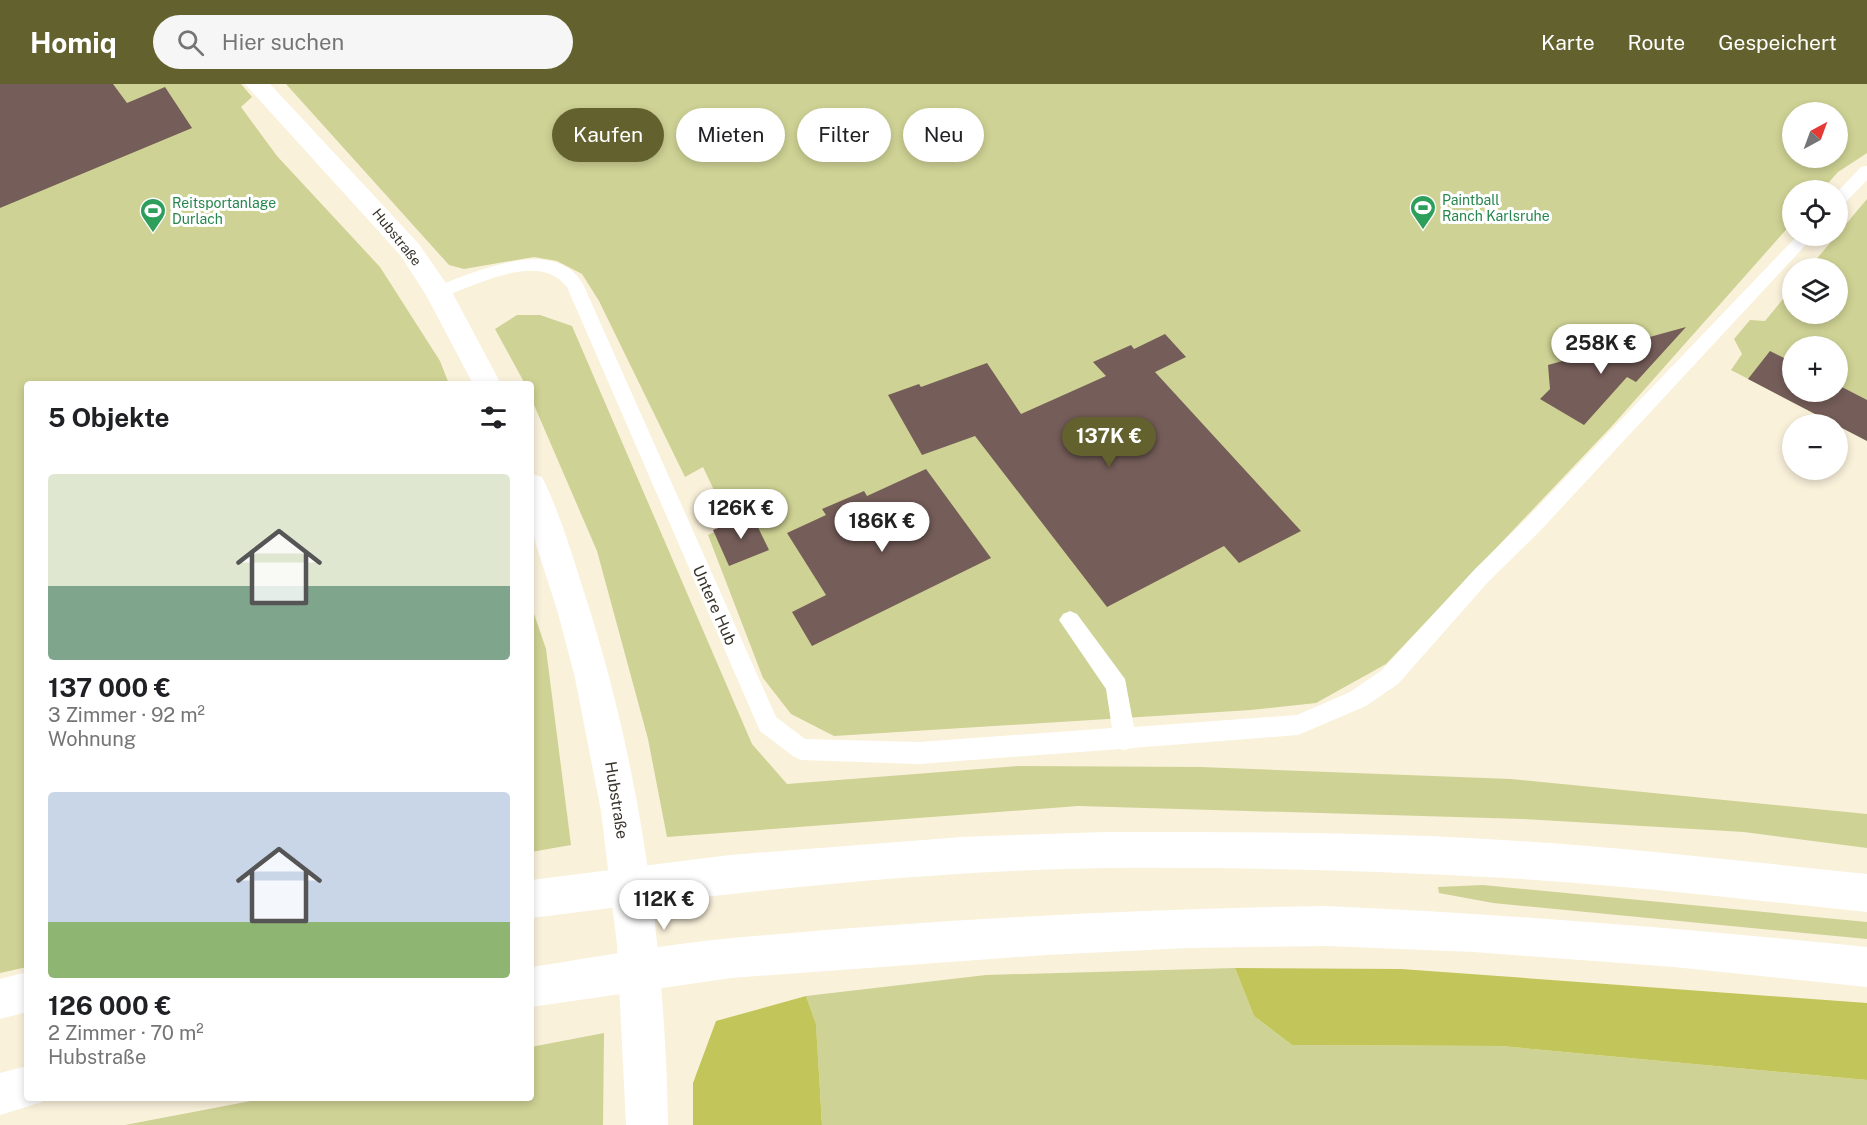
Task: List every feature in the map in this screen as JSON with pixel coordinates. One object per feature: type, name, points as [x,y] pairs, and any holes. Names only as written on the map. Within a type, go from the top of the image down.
[{"type":"main road","name":"Hubstraße","points":[[257,84],[410,250],[438,292],[485,381]]},
{"type":"main road","name":"Hubstraße","points":[[534,494],[555,547],[602,715],[612,766],[628,868],[639,969],[647,1114]]},
{"type":"main road","points":[[534,899],[730,874],[950,856],[1151,850],[1253,850],[1487,858],[1706,876],[1867,893]]},
{"type":"main road","points":[[534,987],[743,957],[1046,935],[1188,928],[1316,926],[1474,932],[1867,967]]},
{"type":"main road","points":[[0,999],[24,993]]},
{"type":"main road","points":[[0,1094],[24,1088]]},
{"type":"lane","points":[[1848,190],[1867,171]]},
{"type":"lane","name":"Untere Hub","points":[[438,292],[488,274],[528,265],[547,267],[564,273],[574,284],[768,724],[801,749],[919,753],[1125,740],[1298,725],[1358,699],[1389,677],[1482,575],[1532,526],[1797,246]]},
{"type":"lane","points":[[1070,620],[1117,686],[1125,740]]},
{"type":"green space","name":"Reitsportanlage Durlach","points":[[0,84],[241,84],[252,97],[241,107],[277,156],[380,267],[440,361],[448,381],[24,381],[24,968],[0,973]]},
{"type":"green space","points":[[286,84],[1867,84],[1867,153],[1848,165],[1848,102],[1782,102],[1782,168],[1844,168],[1831,180],[1782,180],[1782,234],[1612,426],[1386,664],[1316,703],[1251,710],[834,736],[791,714],[763,678],[708,535],[730,524],[703,467],[685,477],[599,301],[582,274],[557,261],[534,257],[464,269],[449,265]]},
{"type":"green space","points":[[1867,199],[1867,441],[1848,431],[1848,414],[1815,414],[1792,402],[1848,402],[1848,336],[1782,336],[1782,397],[1731,370],[1742,354],[1734,339],[1750,320],[1765,321],[1782,300],[1782,324],[1848,324],[1848,258],[1817,258],[1827,246],[1848,246],[1848,222]]},
{"type":"green space","points":[[517,315],[540,315],[572,326],[752,744],[787,784],[1019,766],[1200,767],[1511,779],[1867,814],[1867,848],[1744,832],[1523,819],[1078,806],[667,837],[648,739],[597,551],[534,405],[534,381],[523,381],[495,329]]},
{"type":"green space","points":[[534,614],[546,649],[571,845],[534,851]]},
{"type":"green space","points":[[1483,885],[1867,922],[1867,939],[1493,903],[1439,893],[1438,887]]},
{"type":"green space","points":[[1235,968],[1254,1016],[1292,1045],[1501,1046],[1867,1080],[1867,1125],[822,1125],[816,1024],[806,996],[986,975]]},
{"type":"green space","points":[[604,1033],[603,1125],[125,1125],[250,1101],[534,1101],[534,1046]]},
{"type":"shaded area","points":[[1235,968],[1401,969],[1867,1003],[1867,1080],[1501,1046],[1292,1045],[1254,1016]]},
{"type":"shaded area","points":[[806,996],[816,1024],[822,1125],[693,1125],[693,1083],[716,1021]]},
{"type":"building","points":[[0,84],[113,84],[127,103],[165,87],[192,128],[0,208]]},
{"type":"building","points":[[1686,327],[1636,382],[1627,377],[1584,425],[1540,399],[1550,389],[1548,365]]},
{"type":"building","points":[[1165,334],[1186,357],[1155,372],[1301,531],[1239,563],[1224,546],[1107,607],[975,436],[922,455],[888,395],[919,384],[921,387],[987,363],[1021,414],[1106,376],[1093,362],[1131,345],[1134,349]]},
{"type":"building","points":[[1770,351],[1782,357],[1782,397],[1748,379]]},
{"type":"building","points":[[1848,390],[1867,400],[1867,441],[1848,431],[1848,414],[1815,414],[1792,402],[1848,402]]},
{"type":"building","points":[[926,469],[991,558],[812,646],[792,612],[826,595],[787,533],[826,515],[822,509],[864,491],[867,496]]},
{"type":"building","points":[[752,515],[769,550],[729,566],[713,530]]},
{"type":"place","name":"Paintball Ranch Karlsruhe","points":[[1423,231]]},
{"type":"place","name":"Reitsportanlage Durlach","points":[[153,234]]}]
